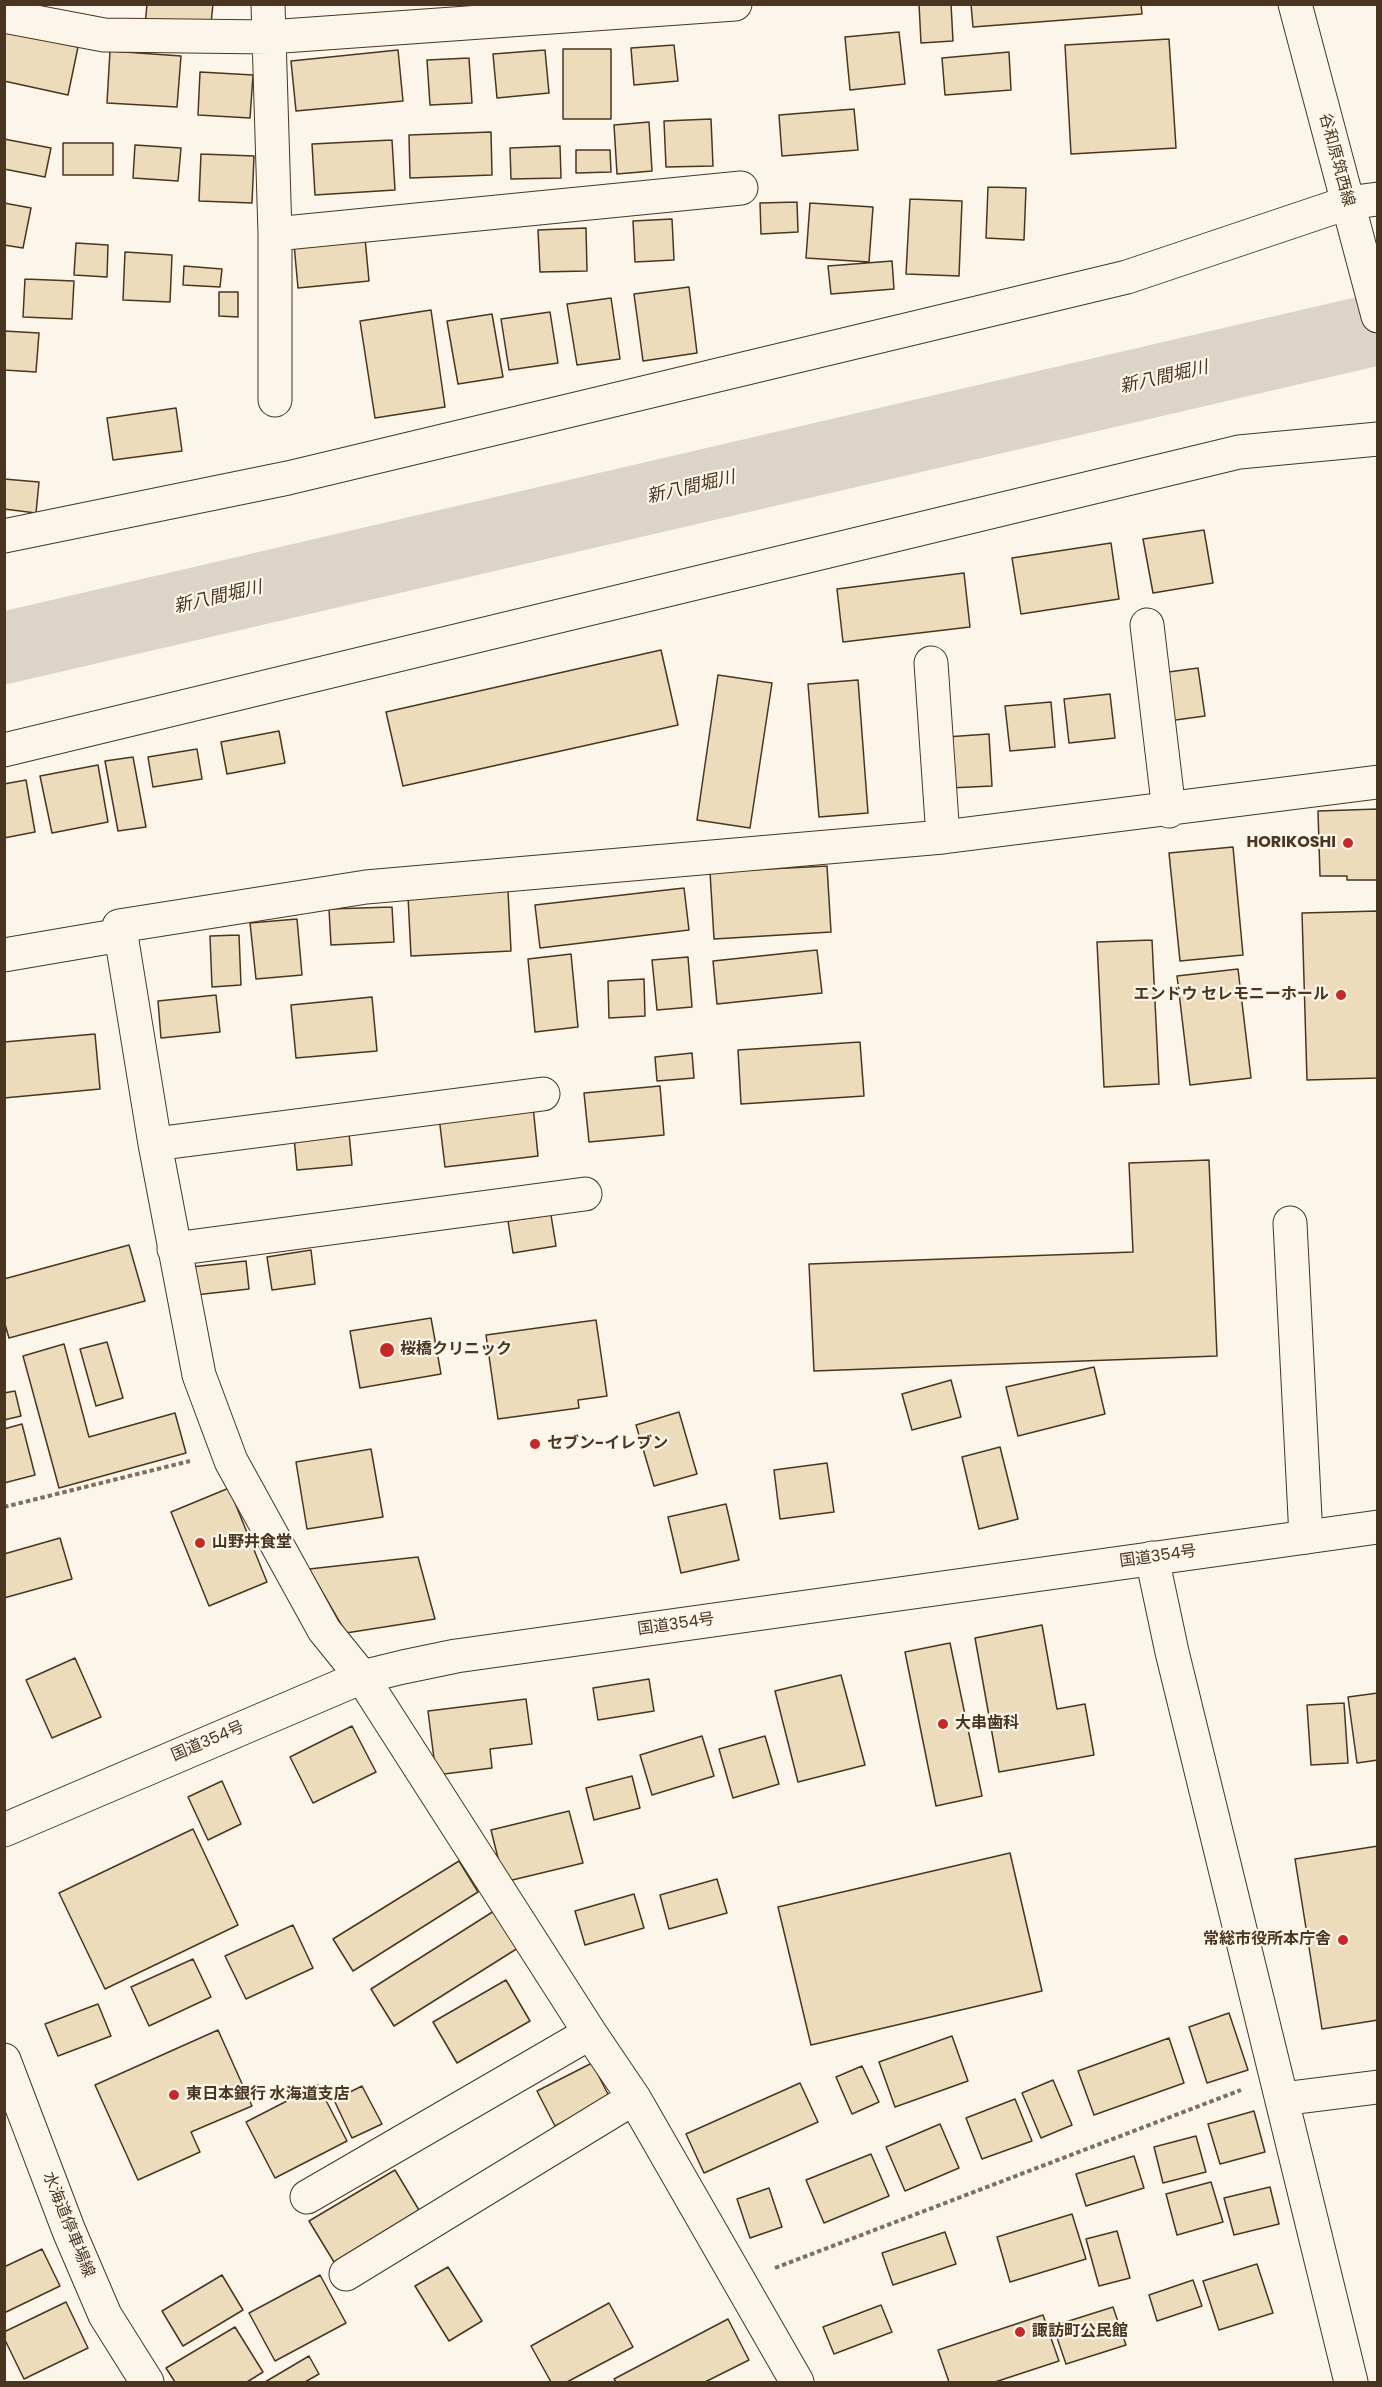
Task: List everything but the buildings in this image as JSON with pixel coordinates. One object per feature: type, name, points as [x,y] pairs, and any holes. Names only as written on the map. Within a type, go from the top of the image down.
[{"type":"main road","points":[[268,4],[275,234],[275,400]]},
{"type":"main road","points":[[4,16],[104,35],[269,37],[478,15],[735,4]]},
{"type":"main road","name":"谷和原筑西線","points":[[1295,4],[1359,208],[1377,316]]},
{"type":"main road","points":[[275,234],[741,188]]},
{"type":"main road","points":[[4,536],[288,478],[1126,277],[1359,208]]},
{"type":"main road","points":[[4,750],[1239,452],[1377,439]]},
{"type":"main road","points":[[1147,625],[1169,811]]},
{"type":"main road","points":[[931,663],[943,837]]},
{"type":"main road","points":[[797,2382],[634,2098],[362,1677],[324,1630],[227,1451],[199,1375],[155,1144],[119,926],[366,886],[943,837],[1169,811],[1377,782]]},
{"type":"main road","points":[[4,955],[121,935]]},
{"type":"main road","points":[[155,1144],[543,1094]]},
{"type":"main road","points":[[174,1249],[585,1194]]},
{"type":"main road","points":[[1290,1223],[1306,1537]]},
{"type":"main road","name":"国道354号","points":[[4,1830],[362,1677],[456,1656],[1377,1527]]},
{"type":"main road","points":[[1152,1558],[1170,1641],[1351,2382]]},
{"type":"main road","points":[[307,2197],[590,2033]]},
{"type":"main road","name":"水海道停車場線","points":[[4,2060],[69,2231],[105,2315],[147,2382]]},
{"type":"main road","points":[[1279,2088],[1377,2086]]},
{"type":"main road","points":[[346,2274],[634,2098]]},
{"type":"path","points":[[4,1508],[227,1451]]},
{"type":"path","points":[[739,2282],[1279,2088]]},
{"type":"waterway","name":"新八間堀川","points":[[4,648],[1378,329]]},
{"type":"place","name":"HORIKOSHI","points":[[1348,843]]},
{"type":"place","name":"エンドウ セレモニーホール","points":[[1341,995]]},
{"type":"place","name":"桜橋クリニック","points":[[387,1350]]},
{"type":"place","name":"セブン-イレブン","points":[[535,1444]]},
{"type":"place","name":"山野井食堂","points":[[200,1543]]},
{"type":"place","name":"大串歯科","points":[[943,1724]]},
{"type":"place","name":"常総市役所本庁舎","points":[[1343,1940]]},
{"type":"place","name":"東日本銀行 水海道支店","points":[[174,2095]]},
{"type":"place","name":"諏訪町公民館","points":[[1020,2332]]}]
